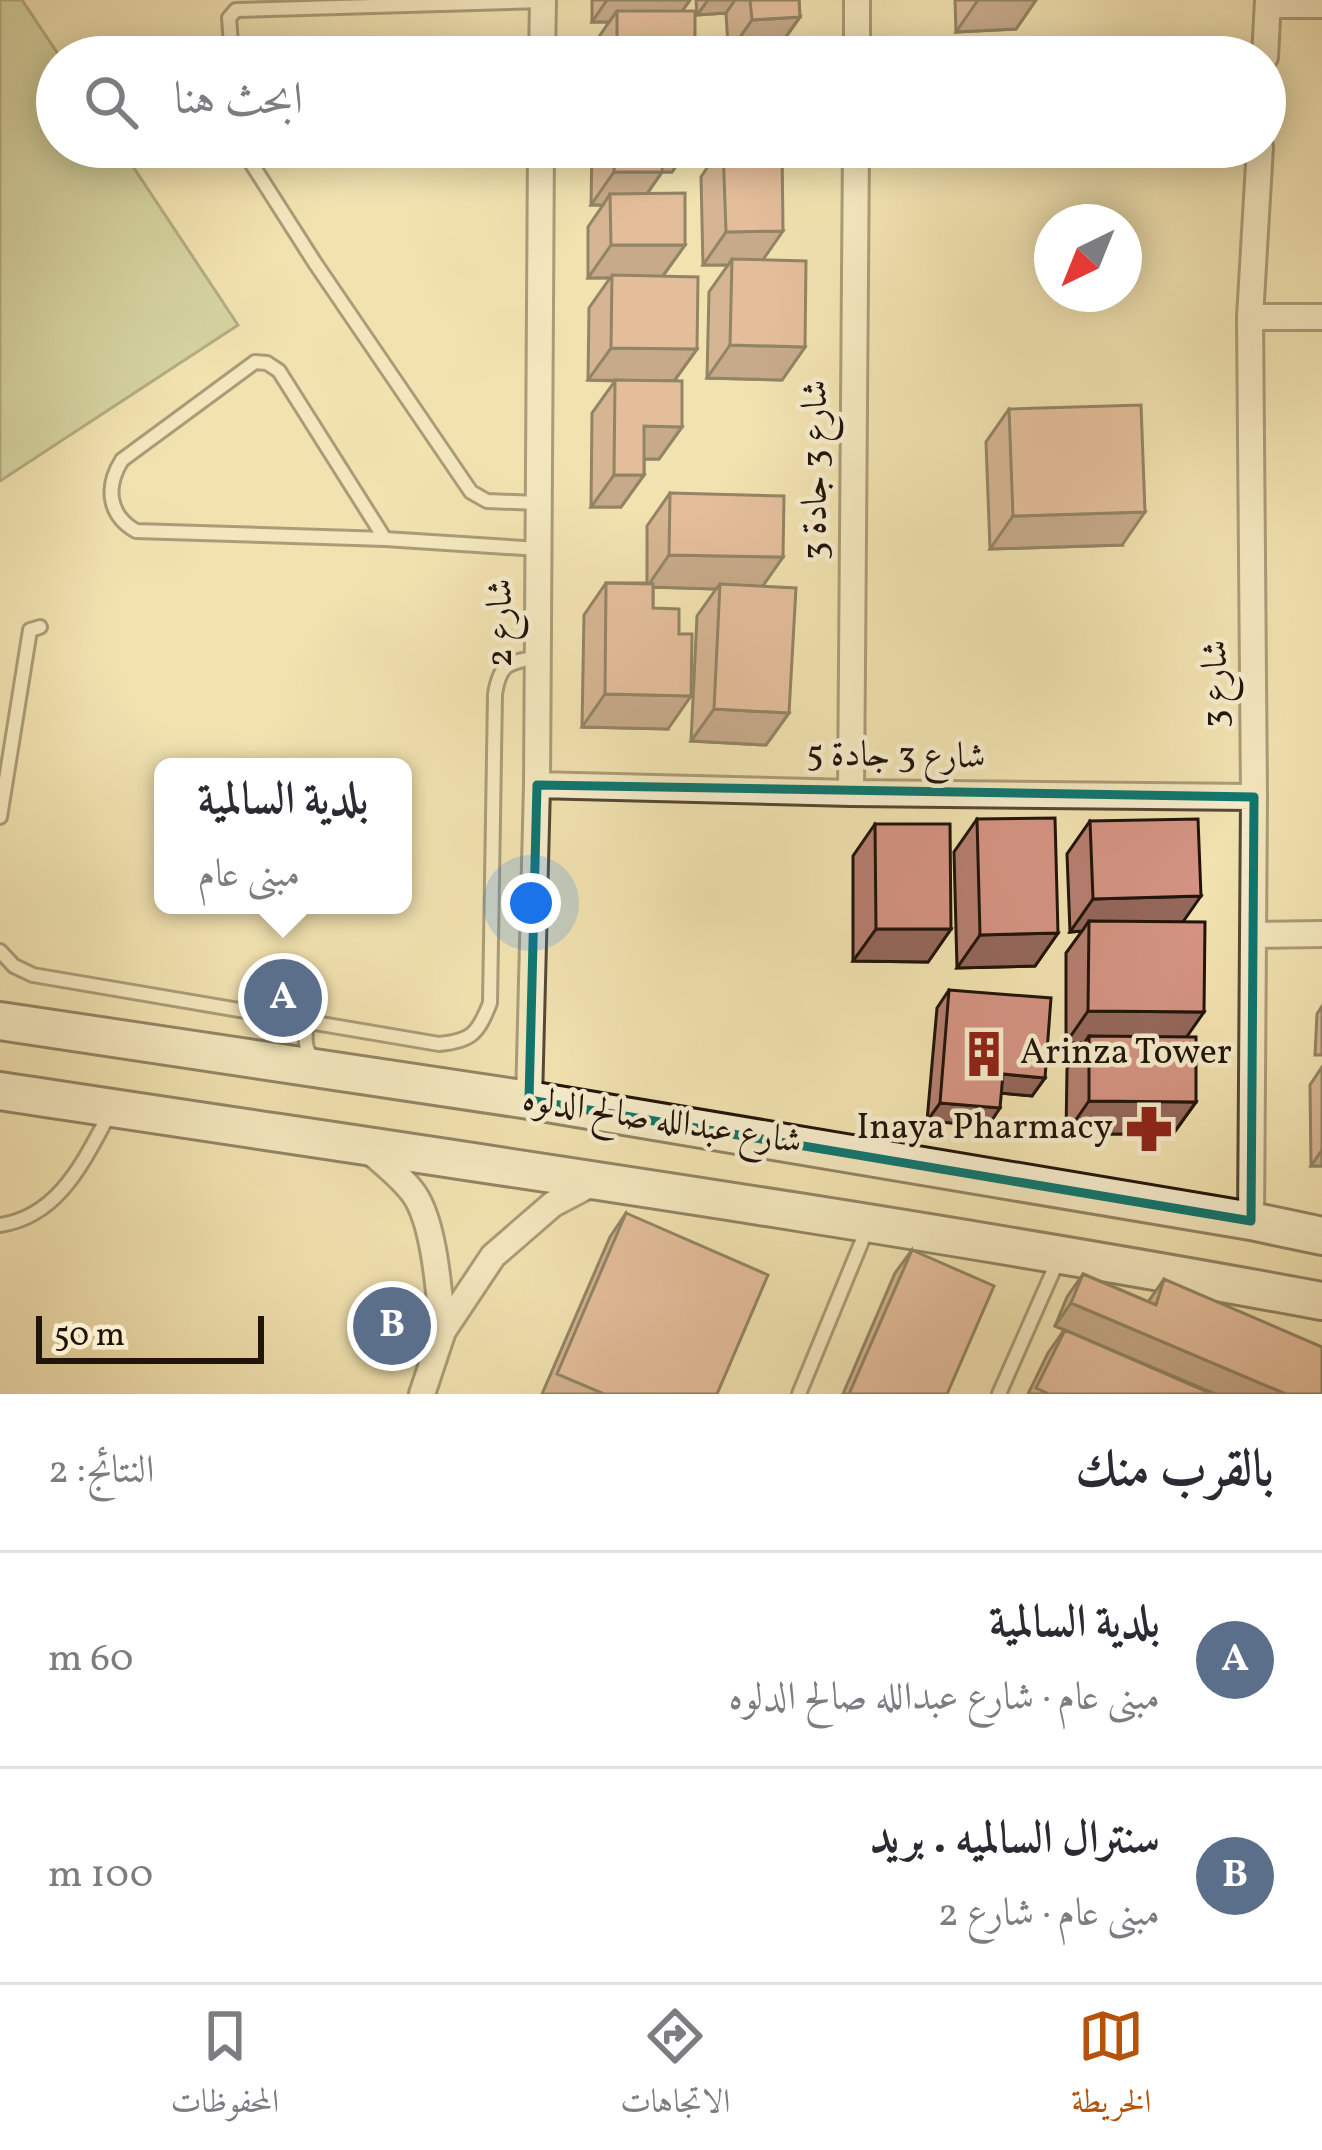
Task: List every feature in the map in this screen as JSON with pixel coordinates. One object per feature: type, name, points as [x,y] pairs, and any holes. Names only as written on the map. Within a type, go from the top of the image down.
[{"type":"street","points":[[542,36],[543,0]]},
{"type":"street","points":[[857,0],[857,36]]},
{"type":"street","points":[[1266,36],[1268,2],[1322,5]]},
{"type":"street","name":"شارع 2","points":[[529,1100],[537,785],[541,168]]},
{"type":"street","name":"شارع 3 جادة 3","points":[[851,793],[856,168]]},
{"type":"street","name":"شارع 3","points":[[1251,1221],[1250,316],[1259,168]]},
{"type":"street","points":[[1250,316],[1322,316]]},
{"type":"street","name":"شارع 3 جادة 5","points":[[537,785],[1254,796]]},
{"type":"street","points":[[1253,935],[1322,934]]},
{"type":"street","name":"شارع عبدالله صالح الدلوه","points":[[9,1019],[529,1100],[1322,1236]]},
{"type":"street","name":"شارع عبدالله صالح الدلوه","points":[[0,1091],[1061,1253],[1322,1301]]},
{"type":"street","points":[[364,1146],[417,1198],[435,1262],[443,1331],[429,1392]]},
{"type":"street","points":[[443,1331],[493,1256],[553,1204],[598,1180]]},
{"type":"lane","points":[[230,36],[229,18],[236,10],[543,0]]},
{"type":"lane","points":[[255,168],[471,492],[488,500],[538,503]]},
{"type":"lane","points":[[385,539],[279,371],[267,363],[255,362],[122,460],[111,482],[115,512],[136,531],[539,549]]},
{"type":"lane","points":[[0,817],[30,630],[40,627]]},
{"type":"lane","points":[[0,951],[32,975],[439,1044],[461,1042],[479,1028],[490,1003],[498,675],[510,662],[538,657]]},
{"type":"lane","points":[[307,1022],[307,1052],[326,1070]]},
{"type":"lane","points":[[0,1225],[22,1221],[48,1205],[89,1153],[112,1108]]},
{"type":"lane","points":[[799,1394],[870,1223]]},
{"type":"lane","points":[[999,1394],[1061,1253]]},
{"type":"highlighted area","points":[[537,785],[1254,797],[1251,1221],[529,1100]]},
{"type":"green space","points":[[0,0],[22,0],[46,36],[36,36],[36,168],[134,168],[238,325],[0,481]]},
{"type":"building","points":[[750,0],[799,0],[800,17],[752,20]]},
{"type":"building","points":[[617,11],[695,11],[695,36],[617,36]]},
{"type":"building","points":[[614,168],[662,168],[662,172],[614,172]]},
{"type":"building","points":[[724,168],[782,168],[783,231],[726,232]]},
{"type":"building","points":[[685,193],[685,245],[611,245],[610,194]]},
{"type":"building","points":[[732,259],[806,261],[805,347],[730,345]]},
{"type":"building","points":[[612,275],[698,277],[697,349],[611,348]]},
{"type":"building","points":[[615,380],[682,381],[682,427],[644,426],[644,475],[614,475]]},
{"type":"building","points":[[1141,405],[1145,512],[1013,516],[1009,409]]},
{"type":"building","points":[[670,493],[784,496],[783,557],[669,555]]},
{"type":"building","points":[[606,583],[653,584],[653,608],[679,609],[679,634],[692,634],[691,696],[605,694]]},
{"type":"building","points":[[720,584],[796,588],[789,713],[714,709]]},
{"type":"building","points":[[1055,818],[1058,933],[980,935],[977,819]]},
{"type":"building","points":[[1198,819],[1201,896],[1093,899],[1090,821]]},
{"type":"building","points":[[875,824],[950,824],[951,929],[876,929]]},
{"type":"building","points":[[1089,921],[1205,922],[1204,1012],[1088,1011]]},
{"type":"building","name":"Arinza Tower","points":[[949,990],[1051,998],[1045,1078],[1003,1074],[1000,1108],[940,1103]]},
{"type":"building","points":[[1089,1036],[1196,1037],[1196,1102],[1089,1101]]},
{"type":"building","points":[[626,1213],[768,1275],[717,1394],[604,1394],[557,1374]]},
{"type":"building","points":[[912,1250],[994,1286],[947,1394],[849,1394]]},
{"type":"building","points":[[1083,1274],[1156,1305],[1164,1279],[1322,1347],[1322,1394],[1286,1394],[1071,1303]]},
{"type":"building","points":[[1065,1330],[1212,1394],[1049,1394],[1036,1388]]},
{"type":"place","name":"بلدية السالمية","points":[[283,998]]},
{"type":"place","name":"Arinza Tower","points":[[984,1054]]},
{"type":"place","name":"Inaya Pharmacy","points":[[1149,1129]]},
{"type":"place","name":"سنترال السالميه . بريد","points":[[392,1326]]}]
